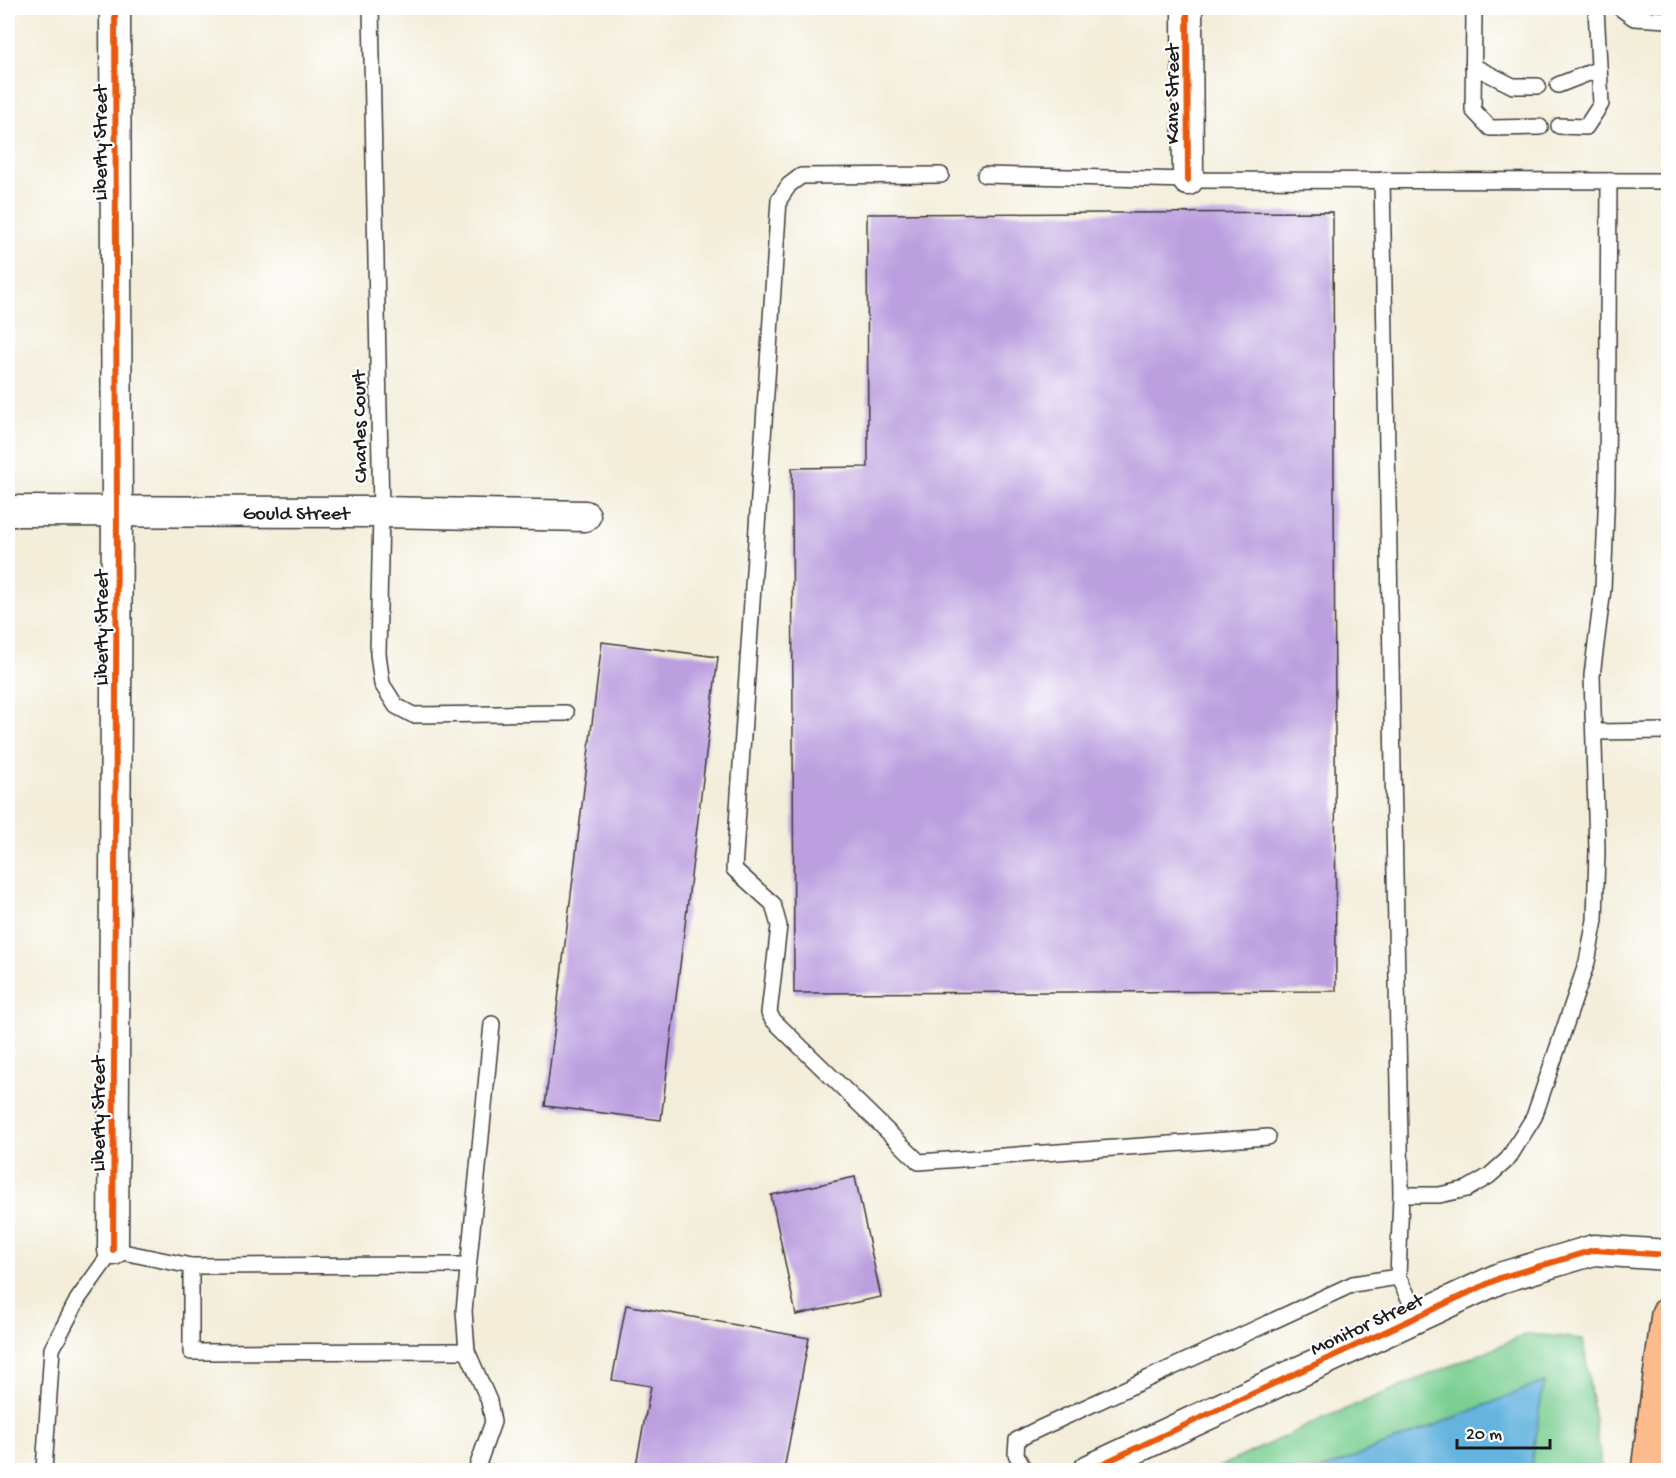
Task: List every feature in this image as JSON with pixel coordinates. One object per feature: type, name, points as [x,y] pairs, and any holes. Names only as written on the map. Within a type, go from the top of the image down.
[{"type":"main road","points":[[1648,1470],[1668,1314]]},
{"type":"street","name":"Liberty Street","points":[[113,1250],[117,511],[115,8]]},
{"type":"street","name":"Kane Street","points":[[1187,8],[1188,180]]},
{"type":"street","name":"Gould Street","points":[[8,512],[381,512],[585,516]]},
{"type":"street","name":"Monitor Street","points":[[1089,1470],[1500,1278],[1594,1250],[1668,1255]]},
{"type":"lane","name":"Charles Court","points":[[371,8],[381,512],[378,654],[382,684],[396,706],[413,716],[566,713]]},
{"type":"lane","points":[[1478,8],[1474,12],[1473,110],[1490,128],[1540,127]]},
{"type":"lane","points":[[1558,126],[1586,127],[1601,104],[1596,8]]},
{"type":"lane","points":[[1620,8],[1634,18],[1668,20]]},
{"type":"lane","points":[[1473,66],[1513,86],[1538,86]]},
{"type":"lane","points":[[1558,85],[1599,69]]},
{"type":"lane","points":[[941,175],[801,176],[789,185],[779,200],[734,869],[773,904],[779,926],[769,1013],[773,1020],[919,1162],[1268,1137]]},
{"type":"lane","points":[[985,175],[1188,180],[1668,181]]},
{"type":"lane","points":[[1382,180],[1401,1195],[1398,1277],[1418,1316]]},
{"type":"lane","points":[[1401,1195],[1439,1195],[1467,1190],[1489,1176],[1508,1159],[1534,1117],[1587,962],[1595,920],[1597,850],[1592,675],[1603,590],[1607,487],[1609,181]]},
{"type":"lane","points":[[1593,732],[1668,731]]},
{"type":"lane","points":[[476,1470],[493,1422],[489,1401],[466,1351],[464,1311],[466,1264],[492,1024]]},
{"type":"lane","points":[[44,1470],[52,1349],[78,1299],[113,1250],[191,1266],[466,1264]]},
{"type":"lane","points":[[191,1266],[191,1352],[466,1351]]},
{"type":"lane","points":[[1024,1470],[1016,1454],[1017,1440],[1032,1432],[1353,1284],[1398,1277]]},
{"type":"green space","points":[[1528,1334],[1583,1339],[1602,1470],[1213,1470],[1324,1418]]},
{"type":"water","points":[[1544,1382],[1530,1470],[1321,1470]]},
{"type":"building","points":[[1333,212],[1336,991],[794,993],[792,468],[868,467],[867,214]]},
{"type":"building","points":[[602,642],[718,657],[661,1120],[545,1106]]},
{"type":"building","points":[[855,1177],[881,1297],[796,1315],[771,1195]]},
{"type":"building","points":[[626,1305],[809,1338],[784,1470],[635,1470],[651,1386],[612,1380]]},
{"type":"cycle path","points":[[113,1250],[117,511],[115,8]]},
{"type":"cycle path","points":[[1187,8],[1188,180]]},
{"type":"cycle path","points":[[1089,1470],[1500,1278],[1594,1250],[1668,1255]]}]
